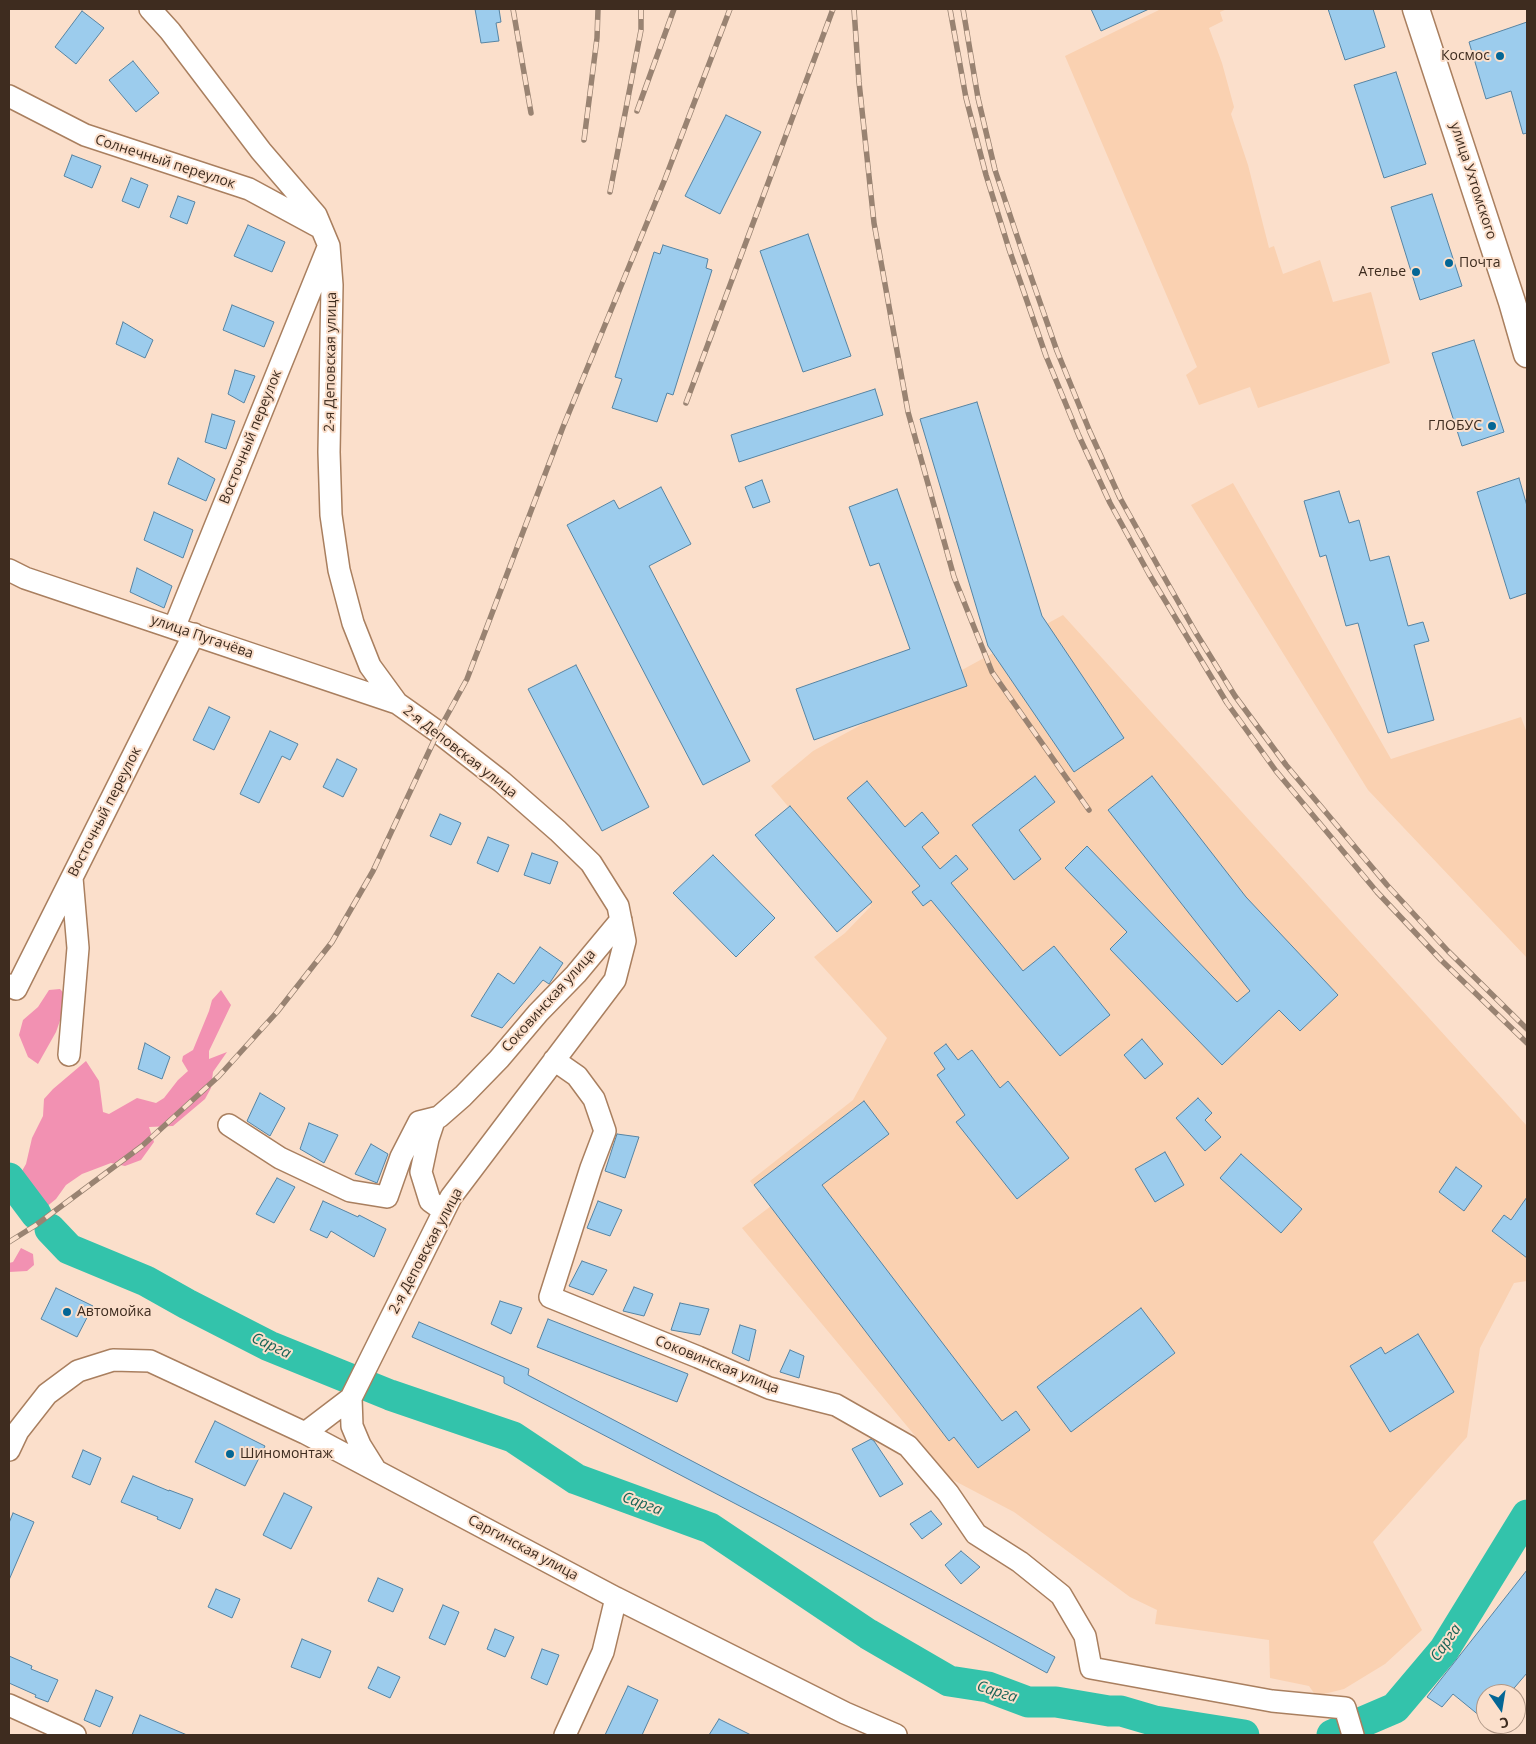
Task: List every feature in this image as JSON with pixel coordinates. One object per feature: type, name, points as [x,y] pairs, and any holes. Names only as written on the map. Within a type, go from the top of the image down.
[{"type":"main road","name":"улица Ухтомского","points":[[1416,9],[1512,302],[1527,354]]},
{"type":"street","name":"2-я Деповская улица","points":[[150,9],[170,30],[261,151],[316,215],[325,237],[332,285],[328,452],[331,515],[339,570],[353,622],[370,666],[397,703],[502,782],[558,830],[591,863],[618,906],[625,941],[615,980],[451,1197],[351,1398]]},
{"type":"street","name":"Солнечный переулок","points":[[9,96],[85,135],[249,189],[325,237]]},
{"type":"street","name":"Восточный переулок","points":[[12,987],[72,878],[184,631],[325,237]]},
{"type":"street","name":"улица Пугачёва","points":[[9,570],[25,578],[397,703]]},
{"type":"street","points":[[69,1055],[78,948],[72,878]]},
{"type":"street","name":"Соковинская улица","points":[[229,1125],[280,1158],[350,1191],[387,1197],[401,1157],[418,1122],[439,1117],[463,1096],[576,974],[621,920]]},
{"type":"street","name":"Соковинская улица","points":[[554,1060],[577,1076],[594,1099],[605,1131],[591,1168],[550,1297],[769,1388],[836,1405],[908,1446],[948,1493],[976,1534],[1020,1562],[1061,1596],[1085,1636],[1091,1668],[1272,1701],[1345,1708],[1353,1735]]},
{"type":"street","points":[[435,1118],[420,1172],[430,1200],[444,1211]]},
{"type":"street","name":"Саргинская улица","points":[[9,1450],[18,1431],[47,1394],[78,1371],[113,1360],[150,1361],[306,1433],[616,1598],[845,1713],[896,1735]]},
{"type":"street","points":[[306,1433],[351,1398]]},
{"type":"street","points":[[351,1398],[352,1426],[360,1445],[376,1470]]},
{"type":"street","points":[[565,1735],[603,1652],[616,1598]]},
{"type":"street","points":[[9,1705],[75,1735]]},
{"type":"shaded area","points":[[1161,9],[1227,9],[1220,12],[1223,21],[1209,28],[1222,63],[1234,107],[1231,114],[1248,165],[1269,248],[1274,246],[1283,274],[1320,260],[1333,302],[1371,292],[1390,363],[1258,408],[1250,387],[1199,405],[1186,375],[1197,367],[1065,56]]},
{"type":"shaded area","points":[[1233,483],[1391,759],[1521,717],[1527,733],[1527,958],[1368,790],[1191,505]]},
{"type":"shaded area","points":[[1063,615],[1527,1126],[1527,1281],[1514,1283],[1480,1348],[1467,1437],[1373,1542],[1422,1630],[1385,1664],[1344,1689],[1316,1696],[1309,1686],[1270,1678],[1269,1640],[1155,1624],[1157,1610],[1130,1597],[1014,1512],[951,1479],[742,1228],[771,1206],[750,1181],[853,1100],[887,1038],[814,957],[845,933],[871,906],[771,786],[813,751]]},
{"type":"shaded area","points":[[60,989],[68,998],[56,1032],[38,1064],[28,1057],[19,1035],[23,1020],[38,1007],[49,990]]},
{"type":"shaded area","points":[[221,990],[231,1005],[209,1051],[209,1059],[227,1052],[213,1072],[211,1088],[205,1099],[173,1126],[149,1127],[154,1142],[141,1160],[125,1166],[111,1163],[82,1174],[66,1185],[56,1199],[40,1212],[31,1212],[11,1190],[26,1164],[32,1138],[43,1116],[44,1099],[86,1061],[99,1081],[103,1112],[109,1114],[137,1098],[156,1103],[164,1098],[188,1071],[182,1061],[183,1056],[193,1050],[212,1000]]},
{"type":"shaded area","points":[[21,1248],[33,1254],[34,1265],[27,1271],[9,1272],[9,1263],[13,1262]]},
{"type":"building","points":[[475,9],[499,9],[501,22],[496,23],[499,41],[481,43]]},
{"type":"building","points":[[1091,9],[1149,9],[1101,31]]},
{"type":"building","points":[[1328,9],[1373,9],[1385,47],[1345,60]]},
{"type":"building","points":[[82,11],[104,28],[76,64],[55,47]]},
{"type":"building","name":"Космос","points":[[1527,22],[1527,133],[1523,134],[1511,91],[1486,99],[1469,42]]},
{"type":"building","points":[[133,61],[159,93],[136,112],[109,80]]},
{"type":"building","points":[[1396,72],[1426,164],[1384,178],[1354,85]]},
{"type":"building","points":[[726,115],[761,132],[720,214],[685,196]]},
{"type":"building","points":[[72,155],[101,166],[92,188],[64,176]]},
{"type":"building","points":[[131,178],[148,185],[139,208],[122,201]]},
{"type":"building","points":[[1432,194],[1462,286],[1420,300],[1391,207]]},
{"type":"building","points":[[178,196],[195,202],[187,224],[170,217]]},
{"type":"building","points":[[248,225],[285,242],[272,272],[234,256]]},
{"type":"building","points":[[808,234],[851,356],[803,372],[760,251]]},
{"type":"building","points":[[663,245],[708,259],[706,268],[712,270],[673,395],[667,393],[657,422],[612,408],[622,379],[615,377],[654,252],[660,254]]},
{"type":"building","points":[[232,305],[274,322],[264,347],[223,330]]},
{"type":"building","points":[[123,322],[153,340],[145,358],[116,344]]},
{"type":"building","points":[[1474,340],[1504,432],[1462,446],[1432,353]]},
{"type":"building","points":[[235,370],[255,376],[244,403],[228,394]]},
{"type":"building","points":[[875,389],[883,415],[739,462],[731,435]]},
{"type":"building","points":[[977,402],[1042,616],[1124,738],[1074,772],[988,646],[920,419]]},
{"type":"building","points":[[212,414],[235,421],[226,449],[205,442]]},
{"type":"building","points":[[178,458],[215,479],[206,501],[168,484]]},
{"type":"building","points":[[1519,478],[1527,506],[1527,593],[1510,599],[1477,492]]},
{"type":"building","points":[[762,480],[770,502],[753,508],[745,487]]},
{"type":"building","points":[[661,487],[691,544],[649,566],[750,761],[703,785],[567,525],[614,500],[619,509]]},
{"type":"building","points":[[897,489],[967,686],[814,740],[796,689],[910,649],[879,563],[870,566],[849,507]]},
{"type":"building","points":[[1339,491],[1349,523],[1359,520],[1370,561],[1389,556],[1408,626],[1423,622],[1429,641],[1414,645],[1434,720],[1388,733],[1358,623],[1346,626],[1326,555],[1320,557],[1304,501]]},
{"type":"building","points":[[154,512],[193,530],[183,558],[144,540]]},
{"type":"building","points":[[137,568],[172,586],[164,608],[130,592]]},
{"type":"building","points":[[576,665],[649,807],[602,831],[528,689]]},
{"type":"building","points":[[209,707],[230,717],[214,750],[193,740]]},
{"type":"building","points":[[270,731],[298,744],[290,760],[282,756],[259,803],[240,794]]},
{"type":"building","points":[[337,759],[357,769],[343,797],[323,787]]},
{"type":"building","points":[[1035,776],[1055,802],[1019,830],[1041,859],[1014,880],[972,825]]},
{"type":"building","points":[[1152,776],[1246,897],[1338,995],[1300,1031],[1279,1010],[1222,1065],[1110,949],[1127,932],[1065,868],[1087,846],[1237,1002],[1250,991],[1108,810]]},
{"type":"building","points":[[867,781],[905,827],[922,812],[939,833],[922,847],[940,869],[956,855],[968,869],[951,883],[1023,971],[1054,946],[1110,1015],[1060,1056],[931,900],[923,906],[912,892],[920,886],[847,798]]},
{"type":"building","points":[[790,806],[872,902],[837,932],[755,835]]},
{"type":"building","points":[[440,814],[461,823],[451,845],[430,836]]},
{"type":"building","points":[[488,837],[509,845],[498,872],[477,863]]},
{"type":"building","points":[[532,853],[558,862],[550,884],[524,875]]},
{"type":"building","points":[[713,855],[775,918],[736,957],[673,893]]},
{"type":"building","points":[[540,947],[563,963],[549,984],[543,980],[502,1028],[471,1016],[498,973],[514,984]]},
{"type":"building","points":[[1142,1039],[1163,1064],[1145,1079],[1124,1055]]},
{"type":"building","points":[[145,1043],[170,1057],[162,1079],[138,1069]]},
{"type":"building","points":[[946,1044],[958,1060],[972,1050],[1000,1088],[1008,1081],[1069,1158],[1017,1199],[956,1122],[965,1115],[937,1075],[945,1069],[934,1053]]},
{"type":"building","points":[[260,1093],[285,1108],[270,1136],[247,1121]]},
{"type":"building","points":[[1198,1098],[1212,1113],[1205,1120],[1221,1137],[1205,1151],[1176,1118]]},
{"type":"building","points":[[864,1101],[889,1134],[822,1185],[1002,1421],[1016,1411],[1030,1430],[978,1468],[954,1437],[949,1441],[754,1185]]},
{"type":"building","points":[[309,1123],[338,1135],[324,1163],[300,1149]]},
{"type":"building","points":[[617,1134],[639,1137],[625,1178],[605,1171]]},
{"type":"building","points":[[371,1144],[388,1154],[377,1183],[355,1174]]},
{"type":"building","points":[[1165,1152],[1184,1185],[1155,1202],[1135,1169]]},
{"type":"building","points":[[1241,1154],[1302,1209],[1281,1233],[1220,1178]]},
{"type":"building","points":[[1456,1167],[1482,1186],[1464,1211],[1439,1192]]},
{"type":"building","points":[[277,1178],[295,1187],[274,1223],[256,1214]]},
{"type":"building","points":[[1527,1197],[1527,1258],[1492,1231],[1504,1215],[1511,1220]]},
{"type":"building","points":[[323,1201],[358,1217],[359,1215],[386,1229],[374,1257],[331,1231],[327,1238],[310,1230]]},
{"type":"building","points":[[598,1201],[622,1210],[610,1236],[587,1228]]},
{"type":"building","points":[[582,1261],[607,1270],[593,1295],[569,1286]]},
{"type":"building","points":[[634,1287],[653,1294],[644,1316],[623,1311]]},
{"type":"building","name":"Автомойка","points":[[56,1288],[93,1306],[77,1337],[41,1319]]},
{"type":"building","points":[[500,1301],[522,1308],[511,1334],[491,1324]]},
{"type":"building","points":[[680,1303],[709,1309],[700,1335],[671,1330]]},
{"type":"building","points":[[1141,1308],[1175,1353],[1071,1432],[1037,1387]]},
{"type":"building","points":[[548,1319],[688,1374],[677,1402],[537,1347]]},
{"type":"building","points":[[419,1322],[529,1369],[528,1375],[793,1514],[1055,1657],[1047,1673],[780,1527],[504,1383],[504,1377],[412,1337]]},
{"type":"building","points":[[740,1325],[756,1330],[749,1361],[732,1353]]},
{"type":"building","points":[[1418,1334],[1454,1392],[1390,1432],[1350,1366],[1381,1347],[1385,1354]]},
{"type":"building","points":[[790,1350],[804,1356],[799,1378],[780,1372]]},
{"type":"building","name":"Шиномонтаж","points":[[215,1421],[265,1446],[245,1486],[195,1462]]},
{"type":"building","points":[[871,1439],[903,1484],[880,1497],[852,1449]]},
{"type":"building","points":[[83,1450],[101,1458],[90,1485],[72,1477]]},
{"type":"building","points":[[133,1476],[193,1499],[180,1529],[157,1519],[158,1517],[121,1502]]},
{"type":"building","points":[[284,1493],[312,1507],[291,1549],[263,1535]]},
{"type":"building","points":[[931,1511],[942,1524],[922,1539],[910,1524]]},
{"type":"building","points":[[13,1513],[34,1522],[9,1580],[9,1523]]},
{"type":"building","points":[[961,1551],[980,1567],[961,1584],[945,1565]]},
{"type":"building","points":[[1527,1570],[1527,1673],[1518,1684],[1476,1684],[1476,1713],[1453,1694],[1442,1707],[1427,1697]]},
{"type":"building","points":[[378,1578],[403,1589],[393,1612],[368,1601]]},
{"type":"building","points":[[216,1589],[240,1599],[232,1618],[208,1607]]},
{"type":"building","points":[[443,1605],[459,1612],[445,1645],[429,1638]]},
{"type":"building","points":[[495,1629],[514,1637],[505,1657],[487,1649]]},
{"type":"building","points":[[302,1639],[331,1651],[320,1678],[291,1667]]},
{"type":"building","points":[[542,1649],[559,1655],[547,1685],[531,1678]]},
{"type":"building","points":[[9,1656],[32,1666],[31,1669],[58,1680],[48,1702],[9,1683]]},
{"type":"building","points":[[378,1667],[400,1677],[390,1698],[368,1688]]},
{"type":"building","points":[[628,1686],[658,1700],[642,1735],[605,1735]]},
{"type":"building","points":[[96,1690],[113,1697],[100,1727],[84,1720]]},
{"type":"building","points":[[140,1715],[187,1735],[132,1735]]},
{"type":"building","points":[[719,1719],[751,1735],[709,1735]]},
{"type":"waterway","name":"Сарга","points":[[9,1178],[36,1214]]},
{"type":"waterway","name":"Сарга","points":[[50,1229],[69,1249],[146,1281],[269,1346],[390,1395],[513,1437],[576,1479],[710,1528],[868,1634],[949,1681],[988,1687],[1028,1702],[1056,1702],[1109,1711],[1121,1711],[1155,1721],[1244,1735]]},
{"type":"waterway","name":"Сарга","points":[[1332,1735],[1395,1708],[1444,1650],[1527,1515]]},
{"type":"railway","points":[[513,9],[531,113]]},
{"type":"railway","points":[[584,140],[597,38],[598,9]]},
{"type":"railway","points":[[610,192],[641,30],[641,9]]},
{"type":"railway","points":[[637,111],[674,9]]},
{"type":"railway","points":[[9,1242],[36,1225],[142,1146],[219,1076],[277,1012],[332,942],[373,871],[438,732],[467,679],[563,427],[665,179],[730,9]]},
{"type":"railway","points":[[686,403],[833,9]]},
{"type":"railway","points":[[854,9],[859,82],[874,223],[908,412],[954,577],[992,672],[1089,810]]},
{"type":"railway","points":[[950,9],[966,98],[986,175],[1046,356],[1079,436],[1110,503],[1149,574],[1227,703],[1276,771],[1377,892],[1441,960],[1527,1043]]},
{"type":"railway","points":[[963,9],[978,98],[995,170],[1057,351],[1090,432],[1120,498],[1196,633],[1235,696],[1286,765],[1387,885],[1448,951],[1527,1029]]},
{"type":"place","name":"Космос","points":[[1500,56]]},
{"type":"place","name":"Почта","points":[[1449,263]]},
{"type":"place","name":"Ателье","points":[[1416,272]]},
{"type":"place","name":"ГЛОБУС","points":[[1492,426]]},
{"type":"place","name":"Автомойка","points":[[67,1312]]},
{"type":"place","name":"Шиномонтаж","points":[[230,1454]]}]
